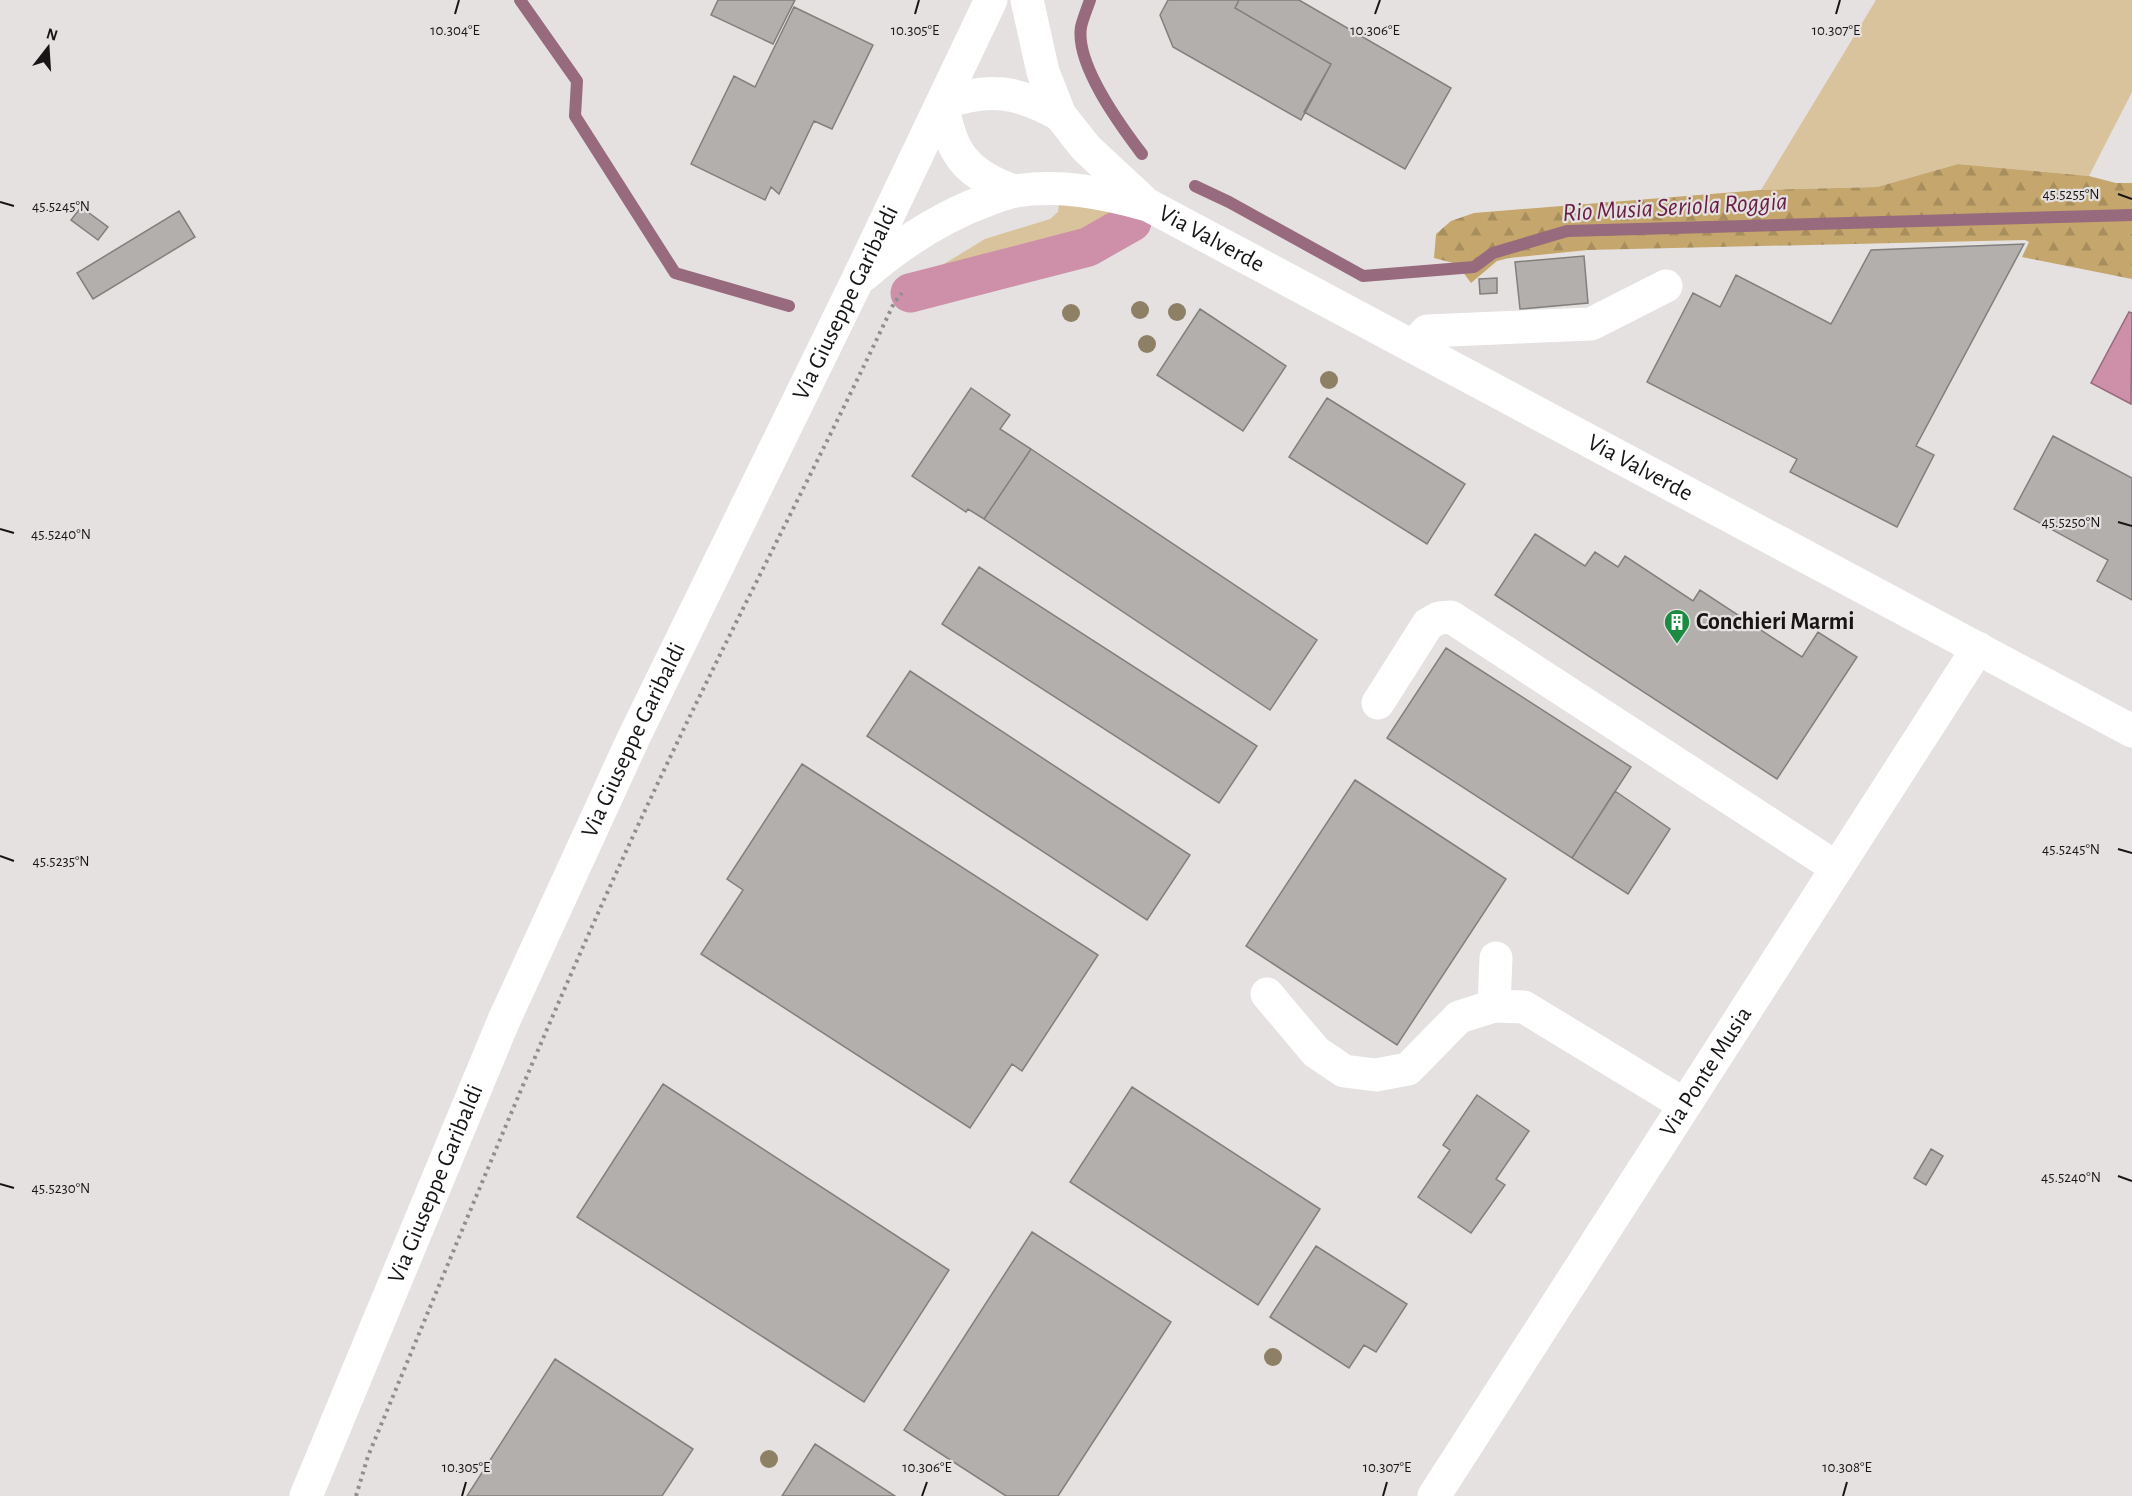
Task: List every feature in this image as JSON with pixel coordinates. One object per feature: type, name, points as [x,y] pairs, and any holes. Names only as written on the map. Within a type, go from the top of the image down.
[{"type":"street","name":"Via Giuseppe Garibaldi","points":[[306,1496],[504,1020],[634,737],[992,0]]},
{"type":"street","name":"Via Valverde","points":[[1027,0],[1043,72],[1060,115],[1086,148],[1148,205]]},
{"type":"street","name":"Via Valverde","points":[[1014,191],[991,183],[971,168],[955,149],[946,127],[943,103],[966,95],[991,92],[1023,97],[1060,115]]},
{"type":"street","name":"Via Valverde","points":[[856,283],[891,252],[929,226],[970,206],[1014,191],[1049,188],[1082,190],[1115,195],[1148,205],[2132,731]]},
{"type":"street","points":[[1413,346],[1427,331],[1591,324],[1666,286]]},
{"type":"street","points":[[1378,703],[1428,624],[1439,618],[1451,617],[1838,868]]},
{"type":"street","name":"Via Ponte Musia","points":[[1434,1496],[1978,648]]},
{"type":"street","points":[[1494,1006],[1496,958]]},
{"type":"street","points":[[1267,994],[1316,1053],[1344,1071],[1376,1076],[1408,1069],[1459,1017],[1494,1006],[1524,1006],[1685,1105]]},
{"type":"path","points":[[356,1496],[368,1456],[547,1029],[661,776],[845,407],[894,303],[907,286]]},
{"type":"shaded area","points":[[1876,0],[2132,0],[2132,92],[2089,176],[1958,164],[1877,187],[1761,190]]},
{"type":"shaded area","points":[[1059,203],[1128,212],[1103,229],[1075,240],[1029,254],[916,281],[985,239],[1050,219],[1058,212]]},
{"type":"shaded area","points":[[2129,312],[2132,313],[2131,404],[2091,383]]},
{"type":"green space","points":[[1958,164],[2089,176],[2116,183],[2132,183],[2132,279],[2022,257],[2029,242],[2025,240],[1588,250],[1497,261],[1471,283],[1457,264],[1434,258],[1436,234],[1451,221],[1474,213],[1761,190],[1877,187]]},
{"type":"building","points":[[718,0],[795,0],[773,44],[711,15]]},
{"type":"building","points":[[1168,0],[1239,0],[1235,8],[1331,64],[1301,120],[1173,47],[1160,15]]},
{"type":"building","points":[[1239,0],[1299,0],[1451,88],[1405,169],[1304,112],[1331,64],[1235,8]]},
{"type":"building","points":[[794,7],[873,45],[832,129],[814,121],[779,194],[771,187],[765,200],[691,164],[734,76],[755,87]]},
{"type":"building","points":[[81,207],[108,227],[98,240],[71,220]]},
{"type":"building","points":[[179,211],[195,237],[93,299],[77,273]]},
{"type":"building","points":[[2024,244],[1916,446],[1934,455],[1897,527],[1790,472],[1797,459],[1647,382],[1693,293],[1720,307],[1736,275],[1831,324],[1871,250]]},
{"type":"building","points":[[1584,256],[1588,303],[1520,309],[1515,262]]},
{"type":"building","points":[[1497,278],[1497,293],[1480,294],[1479,279]]},
{"type":"building","points":[[1200,309],[1286,366],[1243,431],[1157,375]]},
{"type":"building","points":[[971,388],[1010,415],[1000,429],[1031,449],[984,519],[968,509],[966,512],[912,476]]},
{"type":"building","points":[[1327,398],[1465,484],[1427,544],[1289,457]]},
{"type":"building","points":[[2053,436],[2132,478],[2132,600],[2097,581],[2108,560],[2014,509]]},
{"type":"building","points":[[1031,449],[1317,640],[1270,710],[984,519]]},
{"type":"building","name":"Conchieri Marmi","points":[[1535,534],[1585,566],[1595,552],[1618,567],[1625,556],[1693,601],[1700,590],[1802,657],[1818,632],[1857,657],[1777,779],[1495,595]]},
{"type":"building","points":[[979,567],[1257,746],[1219,803],[942,624]]},
{"type":"building","points":[[1446,648],[1631,767],[1572,858],[1387,738]]},
{"type":"building","points":[[910,671],[1190,855],[1147,920],[867,736]]},
{"type":"building","points":[[802,764],[1098,955],[1022,1071],[1012,1064],[970,1128],[701,954],[743,890],[727,879]]},
{"type":"building","points":[[1355,780],[1506,879],[1397,1045],[1246,946]]},
{"type":"building","points":[[1615,791],[1670,829],[1628,894],[1572,858]]},
{"type":"building","points":[[663,1084],[949,1270],[864,1402],[577,1217]]},
{"type":"building","points":[[1132,1087],[1320,1209],[1258,1305],[1070,1182]]},
{"type":"building","points":[[1477,1095],[1529,1131],[1496,1179],[1505,1185],[1471,1233],[1418,1197],[1450,1150],[1443,1145]]},
{"type":"building","points":[[1931,1149],[1943,1156],[1926,1185],[1914,1178]]},
{"type":"building","points":[[1032,1232],[1171,1322],[1058,1496],[1006,1496],[904,1430]]},
{"type":"building","points":[[1316,1246],[1407,1304],[1376,1352],[1364,1345],[1349,1368],[1270,1317]]},
{"type":"building","points":[[555,1359],[693,1449],[662,1496],[467,1496]]},
{"type":"building","points":[[815,1444],[895,1496],[782,1496]]},
{"type":"waterway","points":[[520,0],[577,81],[575,116],[675,273],[789,306]]},
{"type":"waterway","points":[[1090,0],[1081,27],[1081,42],[1085,58],[1111,111],[1142,154]]},
{"type":"waterway","name":"Rio Musia Seriola Roggia","points":[[1195,186],[1229,202],[1363,276],[1474,267],[1493,253],[1567,231],[2132,215]]},
{"type":"waterway","points":[[910,293],[1088,247],[1132,222]]},
{"type":"place","name":"Conchieri Marmi","points":[[1677,645]]}]
